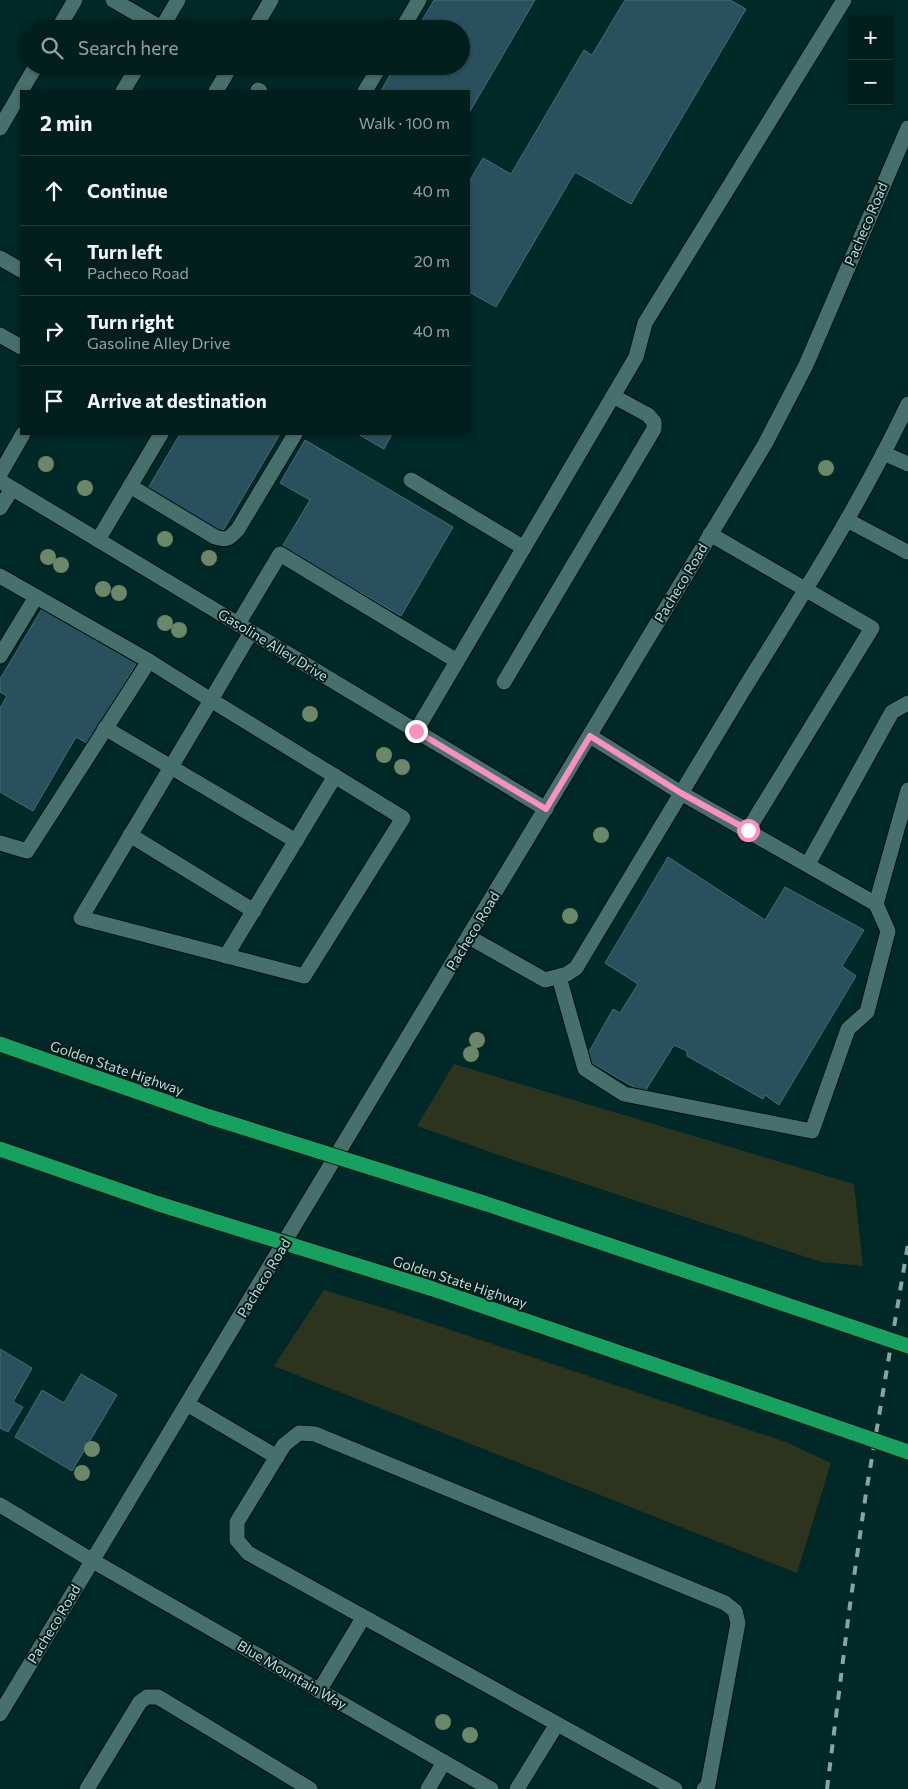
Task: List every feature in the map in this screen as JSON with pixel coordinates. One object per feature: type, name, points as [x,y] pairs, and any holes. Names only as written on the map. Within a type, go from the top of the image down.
[{"type":"highway","name":"Golden State Highway","points":[[0,1044],[210,1117],[484,1203],[908,1346]]},
{"type":"highway","name":"Golden State Highway","points":[[0,1149],[159,1204],[430,1288],[908,1452]]},
{"type":"street","points":[[63,20],[75,0]]},
{"type":"street","points":[[113,0],[147,20]]},
{"type":"street","points":[[166,20],[178,0]]},
{"type":"street","points":[[259,20],[271,0]]},
{"type":"street","points":[[407,20],[419,0]]},
{"type":"street","points":[[416,731],[636,357],[645,323],[844,0]]},
{"type":"street","points":[[22,90],[31,75]]},
{"type":"street","points":[[124,90],[133,75]]},
{"type":"street","points":[[217,90],[225,75]]},
{"type":"street","points":[[366,90],[375,75]]},
{"type":"street","points":[[0,128],[20,93]]},
{"type":"street","name":"Pacheco Road","points":[[0,1714],[765,444],[806,365],[908,128]]},
{"type":"street","points":[[0,258],[20,267]]},
{"type":"street","points":[[0,335],[20,346]]},
{"type":"street","points":[[504,682],[654,429],[654,422],[648,415],[613,396]]},
{"type":"street","points":[[469,937],[545,980],[559,978],[576,968],[806,590],[847,520],[908,404]]},
{"type":"street","points":[[0,474],[22,435]]},
{"type":"street","points":[[98,540],[160,435]]},
{"type":"street","points":[[130,486],[215,537],[223,540],[230,538],[238,529],[294,435]]},
{"type":"street","points":[[883,453],[908,464]]},
{"type":"street","points":[[411,480],[524,548]]},
{"type":"street","points":[[0,508],[6,485]]},
{"type":"street","name":"Gasoline Alley Drive","points":[[6,485],[546,809]]},
{"type":"street","points":[[847,520],[907,552]]},
{"type":"street","points":[[710,534],[872,628],[748,830]]},
{"type":"street","points":[[238,624],[280,554],[457,661]]},
{"type":"street","points":[[0,576],[149,660],[211,700],[403,818],[304,976],[81,918],[211,700],[251,632]]},
{"type":"street","points":[[1,651],[36,596]]},
{"type":"street","points":[[0,843],[27,851],[149,660]]},
{"type":"street","points":[[808,864],[892,712],[908,703]]},
{"type":"street","points":[[105,728],[296,840]]},
{"type":"street","points":[[559,978],[585,1069],[624,1094],[812,1131],[848,1029],[867,1012],[888,931],[876,904],[681,793],[590,736]]},
{"type":"street","points":[[226,956],[335,776]]},
{"type":"street","points":[[876,904],[908,790]]},
{"type":"street","points":[[130,835],[254,911]]},
{"type":"street","points":[[187,1404],[277,1456]]},
{"type":"street","points":[[675,1789],[248,1553],[237,1540],[237,1522],[284,1445],[299,1434],[315,1434],[725,1603],[735,1611],[738,1623],[708,1785],[704,1789]]},
{"type":"street","name":"Blue Mountain Way","points":[[0,1506],[491,1789]]},
{"type":"street","points":[[320,1691],[363,1618]]},
{"type":"street","points":[[87,1789],[140,1702],[147,1697],[158,1697],[310,1789]]},
{"type":"street","points":[[517,1789],[557,1724]]},
{"type":"street","points":[[428,1789],[444,1762]]},
{"type":"green space","points":[[454,1064],[854,1184],[863,1266],[821,1262],[510,1159],[417,1126]]},
{"type":"green space","points":[[324,1290],[403,1314],[786,1442],[831,1463],[797,1573],[274,1366]]},
{"type":"building","points":[[434,0],[535,0],[470,111],[470,90],[382,90],[390,75],[470,75],[470,20],[422,20]]},
{"type":"building","points":[[625,0],[730,0],[746,9],[631,204],[575,172],[496,307],[470,293],[470,180],[483,158],[511,174],[584,50],[592,55]]},
{"type":"building","points":[[179,435],[279,435],[221,534],[147,490]]},
{"type":"building","points":[[360,435],[391,435],[384,449]]},
{"type":"building","points":[[305,440],[453,527],[401,616],[282,547],[310,500],[280,483]]},
{"type":"building","points":[[43,607],[137,662],[89,744],[76,737],[33,811],[0,792],[0,708],[7,696],[0,692],[0,679]]},
{"type":"building","points":[[668,857],[765,920],[785,887],[864,930],[842,966],[856,976],[779,1105],[765,1095],[763,1099],[687,1056],[687,1051],[674,1045],[644,1093],[585,1059],[613,1009],[620,1013],[638,984],[605,963]]},
{"type":"building","points":[[0,1349],[32,1368],[13,1402],[23,1407],[8,1432],[0,1428]]},
{"type":"building","points":[[81,1374],[117,1395],[72,1471],[15,1437],[42,1390],[64,1403]]},
{"type":"railway","points":[[827,1789],[866,1493],[908,1244]]},
{"type":"route","points":[[416,731],[546,809],[590,736],[681,793],[748,830]]}]
